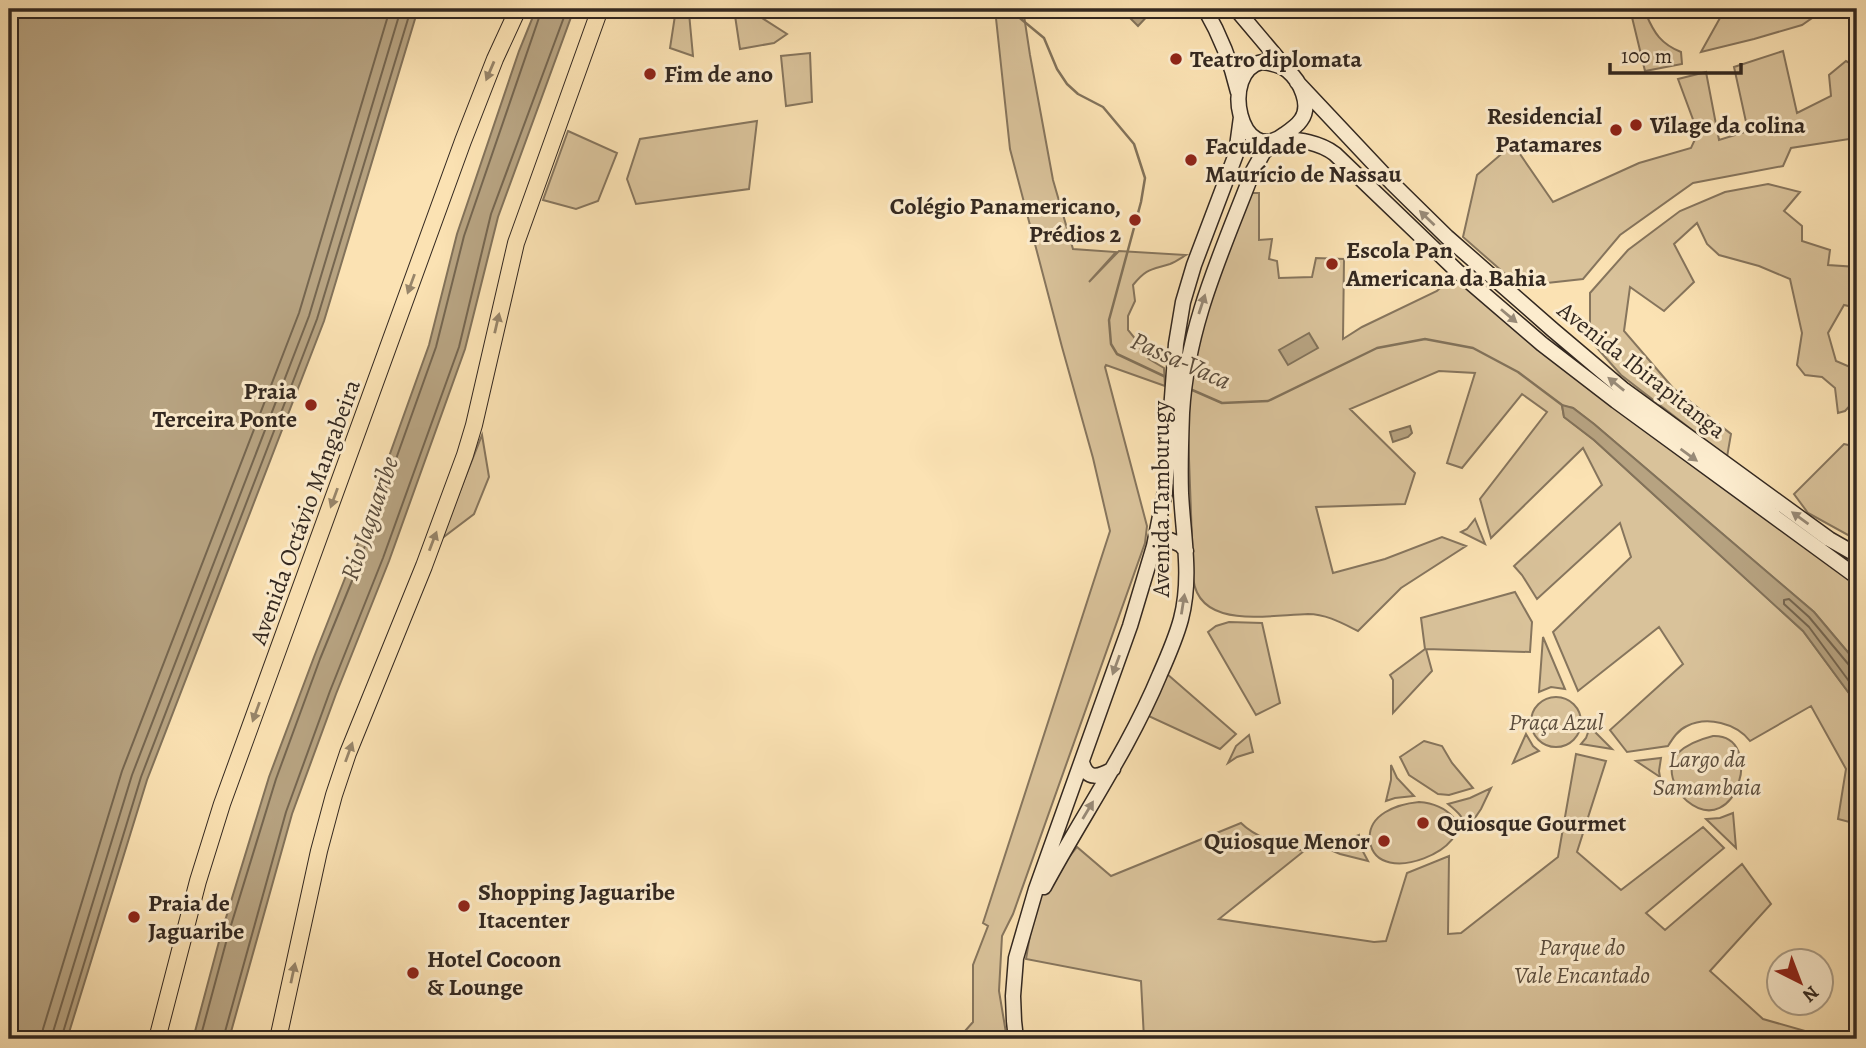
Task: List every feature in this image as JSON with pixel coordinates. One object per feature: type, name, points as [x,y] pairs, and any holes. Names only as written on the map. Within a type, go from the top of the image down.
[{"type":"main road","name":"Avenida Octávio Mangabeira","points":[[157,1039],[198,881],[222,804],[467,130],[518,9]]},
{"type":"main road","points":[[278,1039],[334,795],[348,753],[461,467],[474,425],[516,243],[600,9]]},
{"type":"main road","points":[[1205,9],[1225,49],[1234,76],[1244,127],[1252,137],[1265,142],[1277,140],[1300,122],[1304,113],[1305,98],[1292,76],[1270,63],[1253,65],[1243,76],[1239,98]]},
{"type":"main road","name":"Avenida Ibirapitanga","points":[[1236,9],[1292,76],[1392,183],[1447,237],[1624,390],[1829,539],[1857,555]]},
{"type":"main road","name":"Avenida Tamburugy","points":[[1016,1039],[1013,996],[1016,958],[1036,889],[1134,614],[1154,546],[1177,409],[1180,370],[1178,332],[1188,284],[1201,244],[1231,170],[1239,139],[1241,117]]},
{"type":"main road","name":"Avenida Ibirapitanga","points":[[1277,140],[1317,144],[1335,154],[1457,271],[1542,344],[1857,577]]},
{"type":"main road","name":"Avenida Tamburugy","points":[[1180,370],[1213,272],[1256,164],[1266,149],[1277,140]]},
{"type":"main road","name":"Avenida Tamburugy","points":[[1026,922],[1150,699],[1177,633],[1186,589],[1186,551],[1177,409]]},
{"type":"main road","points":[[1154,546],[1170,540],[1181,545],[1186,551]]},
{"type":"main road","points":[[1082,762],[1086,772],[1094,776],[1113,769]]},
{"type":"green space","points":[[676,9],[701,9],[689,13],[693,56],[670,48]]},
{"type":"green space","points":[[734,9],[751,9],[787,34],[774,43],[740,49]]},
{"type":"green space","points":[[995,9],[1023,9],[1053,180],[1073,249],[1116,252],[1089,282],[1119,251],[1186,255],[1170,264],[1150,270],[1138,279],[1133,285],[1135,301],[1128,316],[1128,330],[1137,341],[1136,346],[1149,359],[1164,368],[1165,386],[1106,365],[1105,367],[1147,526],[1145,543],[1013,914],[1002,936],[999,991],[1007,1039],[968,1039],[965,1031],[973,1022],[973,965],[988,926],[983,923],[1110,531],[1010,149]]},
{"type":"green space","points":[[1630,9],[1651,9],[1646,14],[1652,27],[1663,41],[1681,52],[1682,64],[1645,71]]},
{"type":"green space","points":[[1725,9],[1825,9],[1802,25],[1701,52]]},
{"type":"green space","points":[[1783,51],[1797,113],[1831,96],[1829,75],[1846,61],[1857,67],[1857,143],[1849,139],[1791,148],[1783,166],[1693,183],[1620,235],[1583,279],[1519,286],[1463,237],[1477,175],[1513,144],[1553,202],[1639,163],[1691,148],[1698,133],[1678,79],[1706,72],[1719,140],[1748,131],[1734,67]]},
{"type":"green space","points":[[810,53],[812,102],[786,106],[781,56]]},
{"type":"green space","points":[[757,121],[749,189],[636,204],[627,179],[640,139]]},
{"type":"green space","points":[[568,131],[617,153],[598,201],[576,209],[543,200]]},
{"type":"green space","points":[[1768,184],[1800,192],[1784,211],[1802,226],[1802,241],[1830,250],[1828,265],[1857,267],[1857,308],[1844,305],[1828,333],[1836,361],[1857,370],[1857,398],[1845,411],[1838,413],[1835,388],[1822,377],[1805,375],[1797,365],[1802,333],[1790,279],[1759,266],[1719,255],[1707,244],[1697,223],[1674,244],[1694,282],[1664,311],[1630,287],[1624,331],[1673,388],[1731,434],[1727,457],[1621,375],[1590,340],[1590,293],[1628,250],[1680,211],[1725,192]]},
{"type":"green space","points":[[1252,193],[1259,193],[1259,240],[1272,239],[1269,259],[1277,261],[1279,278],[1312,277],[1316,258],[1344,259],[1343,339],[1437,291],[1454,275],[1857,580],[1857,663],[1814,612],[1594,424],[1573,408],[1562,406],[1564,417],[1594,440],[1803,631],[1857,704],[1857,824],[1838,819],[1846,769],[1811,706],[1750,741],[1729,726],[1703,722],[1684,728],[1668,746],[1627,752],[1610,730],[1683,664],[1659,627],[1578,691],[1553,632],[1631,557],[1620,523],[1537,599],[1514,566],[1602,485],[1583,448],[1491,538],[1480,499],[1547,412],[1522,394],[1462,468],[1447,463],[1475,373],[1439,371],[1350,409],[1415,473],[1405,504],[1316,507],[1333,573],[1385,559],[1442,537],[1466,546],[1401,588],[1358,631],[1334,619],[1321,616],[1233,615],[1217,611],[1203,602],[1195,588],[1193,567],[1187,405],[1206,306]]},
{"type":"green space","points":[[482,435],[489,477],[474,514],[441,539]]},
{"type":"green space","points":[[1844,444],[1857,447],[1857,540],[1808,513],[1794,494]]},
{"type":"green space","points":[[1475,519],[1485,544],[1461,532]]},
{"type":"green space","points":[[1515,592],[1532,622],[1530,652],[1426,649],[1432,671],[1393,713],[1393,680],[1390,675],[1425,649],[1421,618]]},
{"type":"green space","points":[[1229,622],[1262,623],[1280,703],[1256,715],[1208,632]]},
{"type":"green space","points":[[1543,637],[1565,689],[1551,687],[1539,692]]},
{"type":"green space","points":[[1159,667],[1236,734],[1220,749],[1142,713]]},
{"type":"green space","name":"Praça Azul","points":[[1556,697],[1574,704],[1581,722],[1574,740],[1556,747],[1538,740],[1531,722],[1538,704]]},
{"type":"green space","points":[[1590,727],[1612,749],[1581,744]]},
{"type":"green space","points":[[1526,734],[1539,751],[1513,763]]},
{"type":"green space","points":[[1249,735],[1253,752],[1228,763],[1236,746]]},
{"type":"green space","name":"Largo da Samambaia","points":[[1713,736],[1729,740],[1738,751],[1741,766],[1739,783],[1731,798],[1720,808],[1705,810],[1687,801],[1678,791],[1672,765],[1678,753],[1686,747]]},
{"type":"green space","points":[[1424,741],[1442,746],[1473,788],[1449,795],[1438,794],[1409,775],[1400,757]]},
{"type":"green space","name":"Parque do Vale Encantado","points":[[1576,754],[1606,761],[1577,852],[1621,890],[1703,827],[1724,848],[1646,913],[1665,930],[1742,864],[1771,904],[1710,971],[1763,1019],[1833,1039],[1270,1039],[1260,1034],[1246,1039],[1144,1039],[1141,981],[1026,959],[1036,899],[1077,847],[1111,876],[1241,823],[1262,837],[1304,851],[1219,919],[1374,942],[1386,941],[1407,873],[1449,856],[1448,934],[1461,933],[1558,857]]},
{"type":"green space","points":[[1661,758],[1660,777],[1636,761]]},
{"type":"green space","points":[[1391,765],[1397,778],[1414,796],[1386,801]]},
{"type":"green space","points":[[1491,788],[1466,831],[1460,816],[1448,804]]},
{"type":"green space","points":[[1419,802],[1438,806],[1453,817],[1457,828],[1452,840],[1424,858],[1406,863],[1390,862],[1377,856],[1370,842],[1373,824],[1393,808]]},
{"type":"green space","points":[[1733,813],[1736,848],[1706,819]]},
{"type":"green space","points":[[1359,835],[1360,846],[1368,861],[1321,846],[1336,844]]},
{"type":"water","points":[[9,9],[418,9],[324,321],[147,780],[67,1039],[9,1039]]},
{"type":"water","name":"Rio Jaguaribe","points":[[536,9],[574,9],[498,217],[465,349],[389,561],[292,814],[229,1039],[193,1039],[221,934],[269,777],[349,568],[429,345],[457,234],[519,51]]},
{"type":"water","points":[[1135,9],[1154,9],[1138,26],[1128,16]]},
{"type":"water","points":[[1309,333],[1318,348],[1288,365],[1279,350]]},
{"type":"water","points":[[1562,405],[1573,408],[1594,424],[1814,612],[1857,663],[1857,704],[1803,631],[1594,440],[1564,417]]},
{"type":"water","points":[[1410,426],[1412,433],[1408,437],[1393,442],[1390,432]]},
{"type":"waterway","name":"Passa-Vaca","points":[[1009,9],[1044,38],[1057,69],[1067,84],[1078,94],[1103,107],[1134,144],[1145,178],[1109,320],[1111,344],[1117,354],[1168,378]]},
{"type":"waterway","name":"Passa-Vaca","points":[[1190,389],[1222,403],[1268,401],[1377,348],[1425,339],[1473,348],[1518,372],[1562,405]]},
{"type":"place","name":"Teatro diplomata","points":[[1176,59]]},
{"type":"place","name":"Fim de ano","points":[[650,74]]},
{"type":"place","name":"Vilage da colina","points":[[1636,125]]},
{"type":"place","name":"Residencial Patamares","points":[[1616,130]]},
{"type":"place","name":"Faculdade Maurício de Nassau","points":[[1191,160]]},
{"type":"place","name":"Colégio Panamericano, Prédios 2","points":[[1135,220]]},
{"type":"place","name":"Escola Pan Americana da Bahia","points":[[1332,264]]},
{"type":"place","name":"Praia Terceira Ponte","points":[[311,405]]},
{"type":"place","name":"Quiosque Gourmet","points":[[1423,823]]},
{"type":"place","name":"Quiosque Menor","points":[[1384,841]]},
{"type":"place","name":"Shopping Jaguaribe Itacenter","points":[[464,906]]},
{"type":"place","name":"Praia de Jaguaribe","points":[[134,917]]},
{"type":"place","name":"Hotel Cocoon & Lounge","points":[[413,973]]}]
